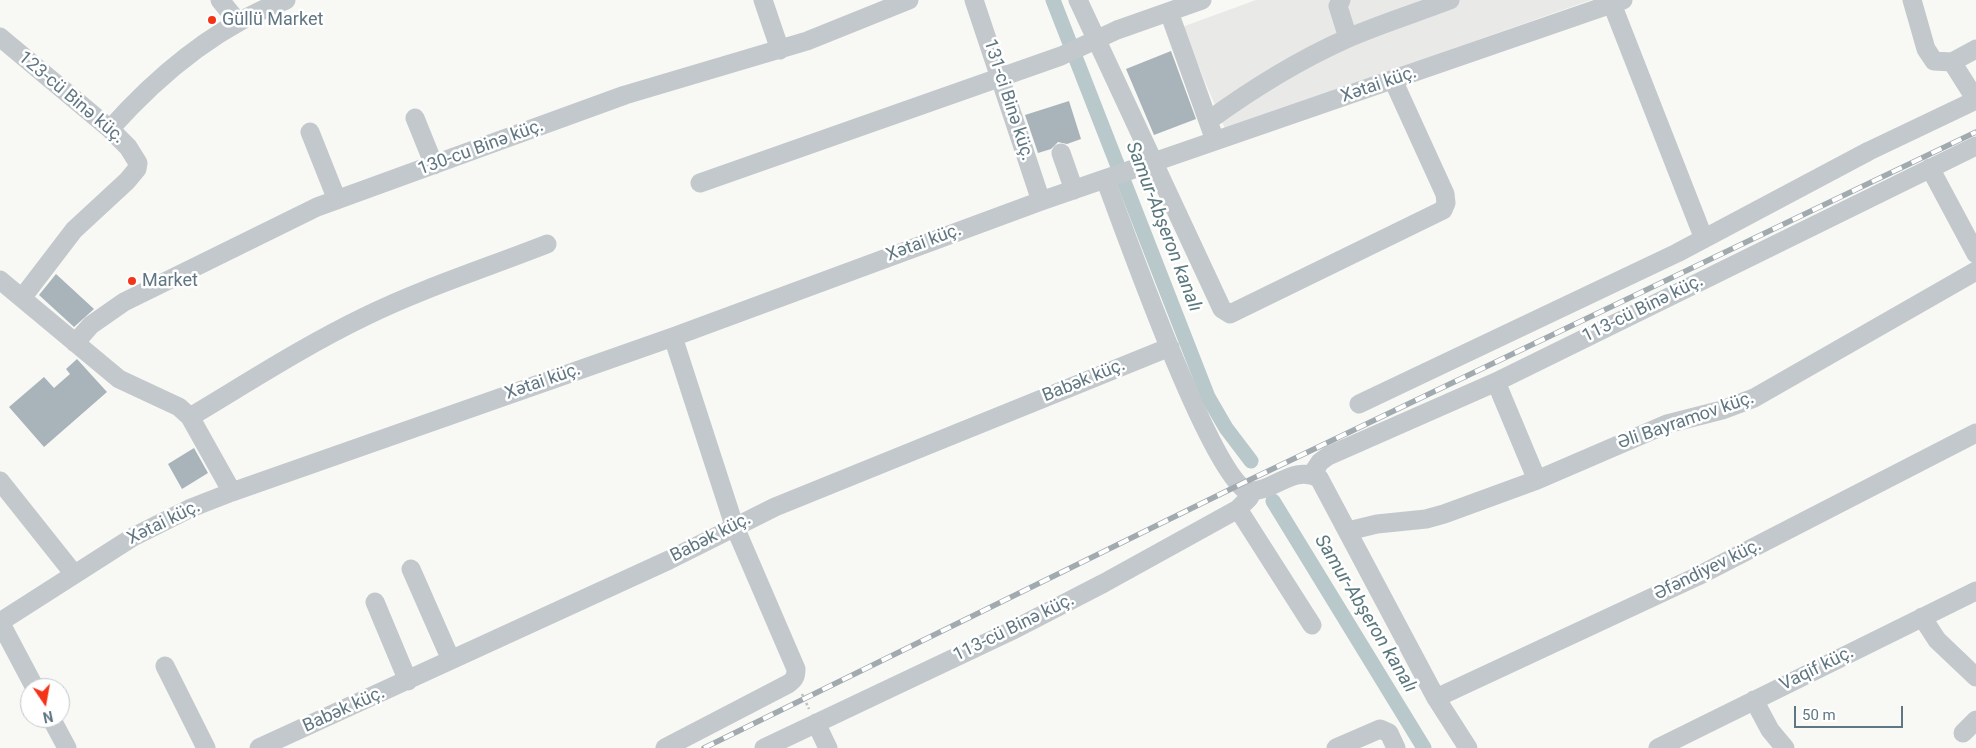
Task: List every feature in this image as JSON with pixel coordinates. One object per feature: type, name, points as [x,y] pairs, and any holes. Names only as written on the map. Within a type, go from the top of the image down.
[{"type":"street","points":[[220,0],[238,21]]},
{"type":"street","points":[[110,129],[151,85],[238,21],[286,0]]},
{"type":"street","points":[[763,0],[780,50]]},
{"type":"street","name":"130-cu Binə küç.","points":[[75,343],[90,325],[124,302],[213,260],[285,222],[337,200],[625,95],[780,50],[909,0]]},
{"type":"street","name":"131-ci Binə küç.","points":[[974,0],[1002,78],[1041,201]]},
{"type":"street","points":[[1078,0],[1091,43],[1154,162],[1222,309],[1230,314],[1443,210],[1446,203],[1444,194],[1393,80]]},
{"type":"street","points":[[700,183],[1002,78],[1202,0]]},
{"type":"street","points":[[1341,0],[1338,6],[1348,38]]},
{"type":"street","points":[[1208,121],[1270,78],[1348,38],[1450,0]]},
{"type":"street","points":[[1912,0],[1926,49],[1934,60],[1952,62],[1976,49]]},
{"type":"street","points":[[1618,2],[1704,239]]},
{"type":"street","name":"Xətai küç.","points":[[0,622],[133,536],[164,520],[232,492],[673,337],[1041,201],[1618,2]]},
{"type":"street","points":[[1169,12],[1216,142]]},
{"type":"street","name":"123-cü Binə küç.","points":[[0,37],[110,129],[134,155],[138,163],[137,169],[127,181],[74,230],[22,298]]},
{"type":"street","points":[[1359,404],[1704,239],[1869,151],[1976,100],[1952,62]]},
{"type":"street","points":[[414,118],[434,165]]},
{"type":"street","points":[[310,132],[337,200]]},
{"type":"street","name":"113-cü Binə küç.","points":[[1312,474],[1320,462],[1328,456],[1496,382],[1976,146]]},
{"type":"street","points":[[1061,152],[1074,190]]},
{"type":"street","points":[[1930,168],[1976,254]]},
{"type":"street","points":[[1105,179],[1186,386],[1224,462],[1239,485],[1247,491],[1253,492],[1297,474],[1312,474],[1319,478],[1436,698],[1468,748]]},
{"type":"street","points":[[190,417],[296,354],[366,316],[425,290],[547,244]]},
{"type":"street","name":"Əli Bayramov küç.","points":[[1348,530],[1377,524],[1426,520],[1537,480],[1667,424],[1722,410],[1754,398],[1976,271]]},
{"type":"street","points":[[0,280],[118,380],[179,407],[190,417],[232,492]]},
{"type":"street","points":[[665,748],[795,674],[734,525],[673,337]]},
{"type":"street","name":"Babək küç.","points":[[259,748],[669,560],[734,525],[921,446],[1170,347]]},
{"type":"street","points":[[1496,382],[1537,480]]},
{"type":"street","name":"Əfəndiyev küç.","points":[[1436,698],[1698,576],[1976,433]]},
{"type":"street","points":[[0,481],[74,574]]},
{"type":"street","name":"113-cü Binə küç.","points":[[764,748],[1070,601],[1238,508],[1253,492]]},
{"type":"street","points":[[1238,508],[1312,625]]},
{"type":"street","points":[[410,569],[451,660]]},
{"type":"street","name":"Vaqif küç.","points":[[1658,748],[1692,740],[1754,700],[1976,591]]},
{"type":"street","points":[[376,602],[408,681]]},
{"type":"street","points":[[1922,616],[1937,640],[1976,677]]},
{"type":"street","points":[[0,622],[30,678]]},
{"type":"street","points":[[165,666],[206,748]]},
{"type":"street","points":[[1754,700],[1770,730],[1786,748]]},
{"type":"street","points":[[816,724],[828,748]]},
{"type":"street","points":[[56,728],[67,748]]},
{"type":"street","points":[[1336,748],[1380,729],[1389,733],[1396,748]]},
{"type":"path","points":[[795,674],[816,724]]},
{"type":"shaded area","points":[[1256,0],[1591,0],[1225,129],[1182,27]]},
{"type":"building","points":[[1171,51],[1196,119],[1154,135],[1126,69]]},
{"type":"building","points":[[1069,101],[1081,139],[1067,144],[1058,142],[1051,149],[1038,153],[1025,115]]},
{"type":"building","points":[[56,274],[94,309],[74,327],[39,295]]},
{"type":"building","points":[[77,359],[107,392],[44,447],[9,407],[44,377],[54,388],[70,374],[66,369]]},
{"type":"building","points":[[194,448],[208,473],[182,489],[168,464]]},
{"type":"waterway","name":"Samur-Abşeron kanalı","points":[[1053,0],[1208,397],[1226,428],[1251,461]]},
{"type":"waterway","name":"Samur-Abşeron kanalı","points":[[1273,501],[1424,748]]},
{"type":"railway","points":[[704,748],[1239,485],[1976,132]]},
{"type":"place","name":"Güllü Market","points":[[212,20]]},
{"type":"place","name":"Market","points":[[132,281]]}]
